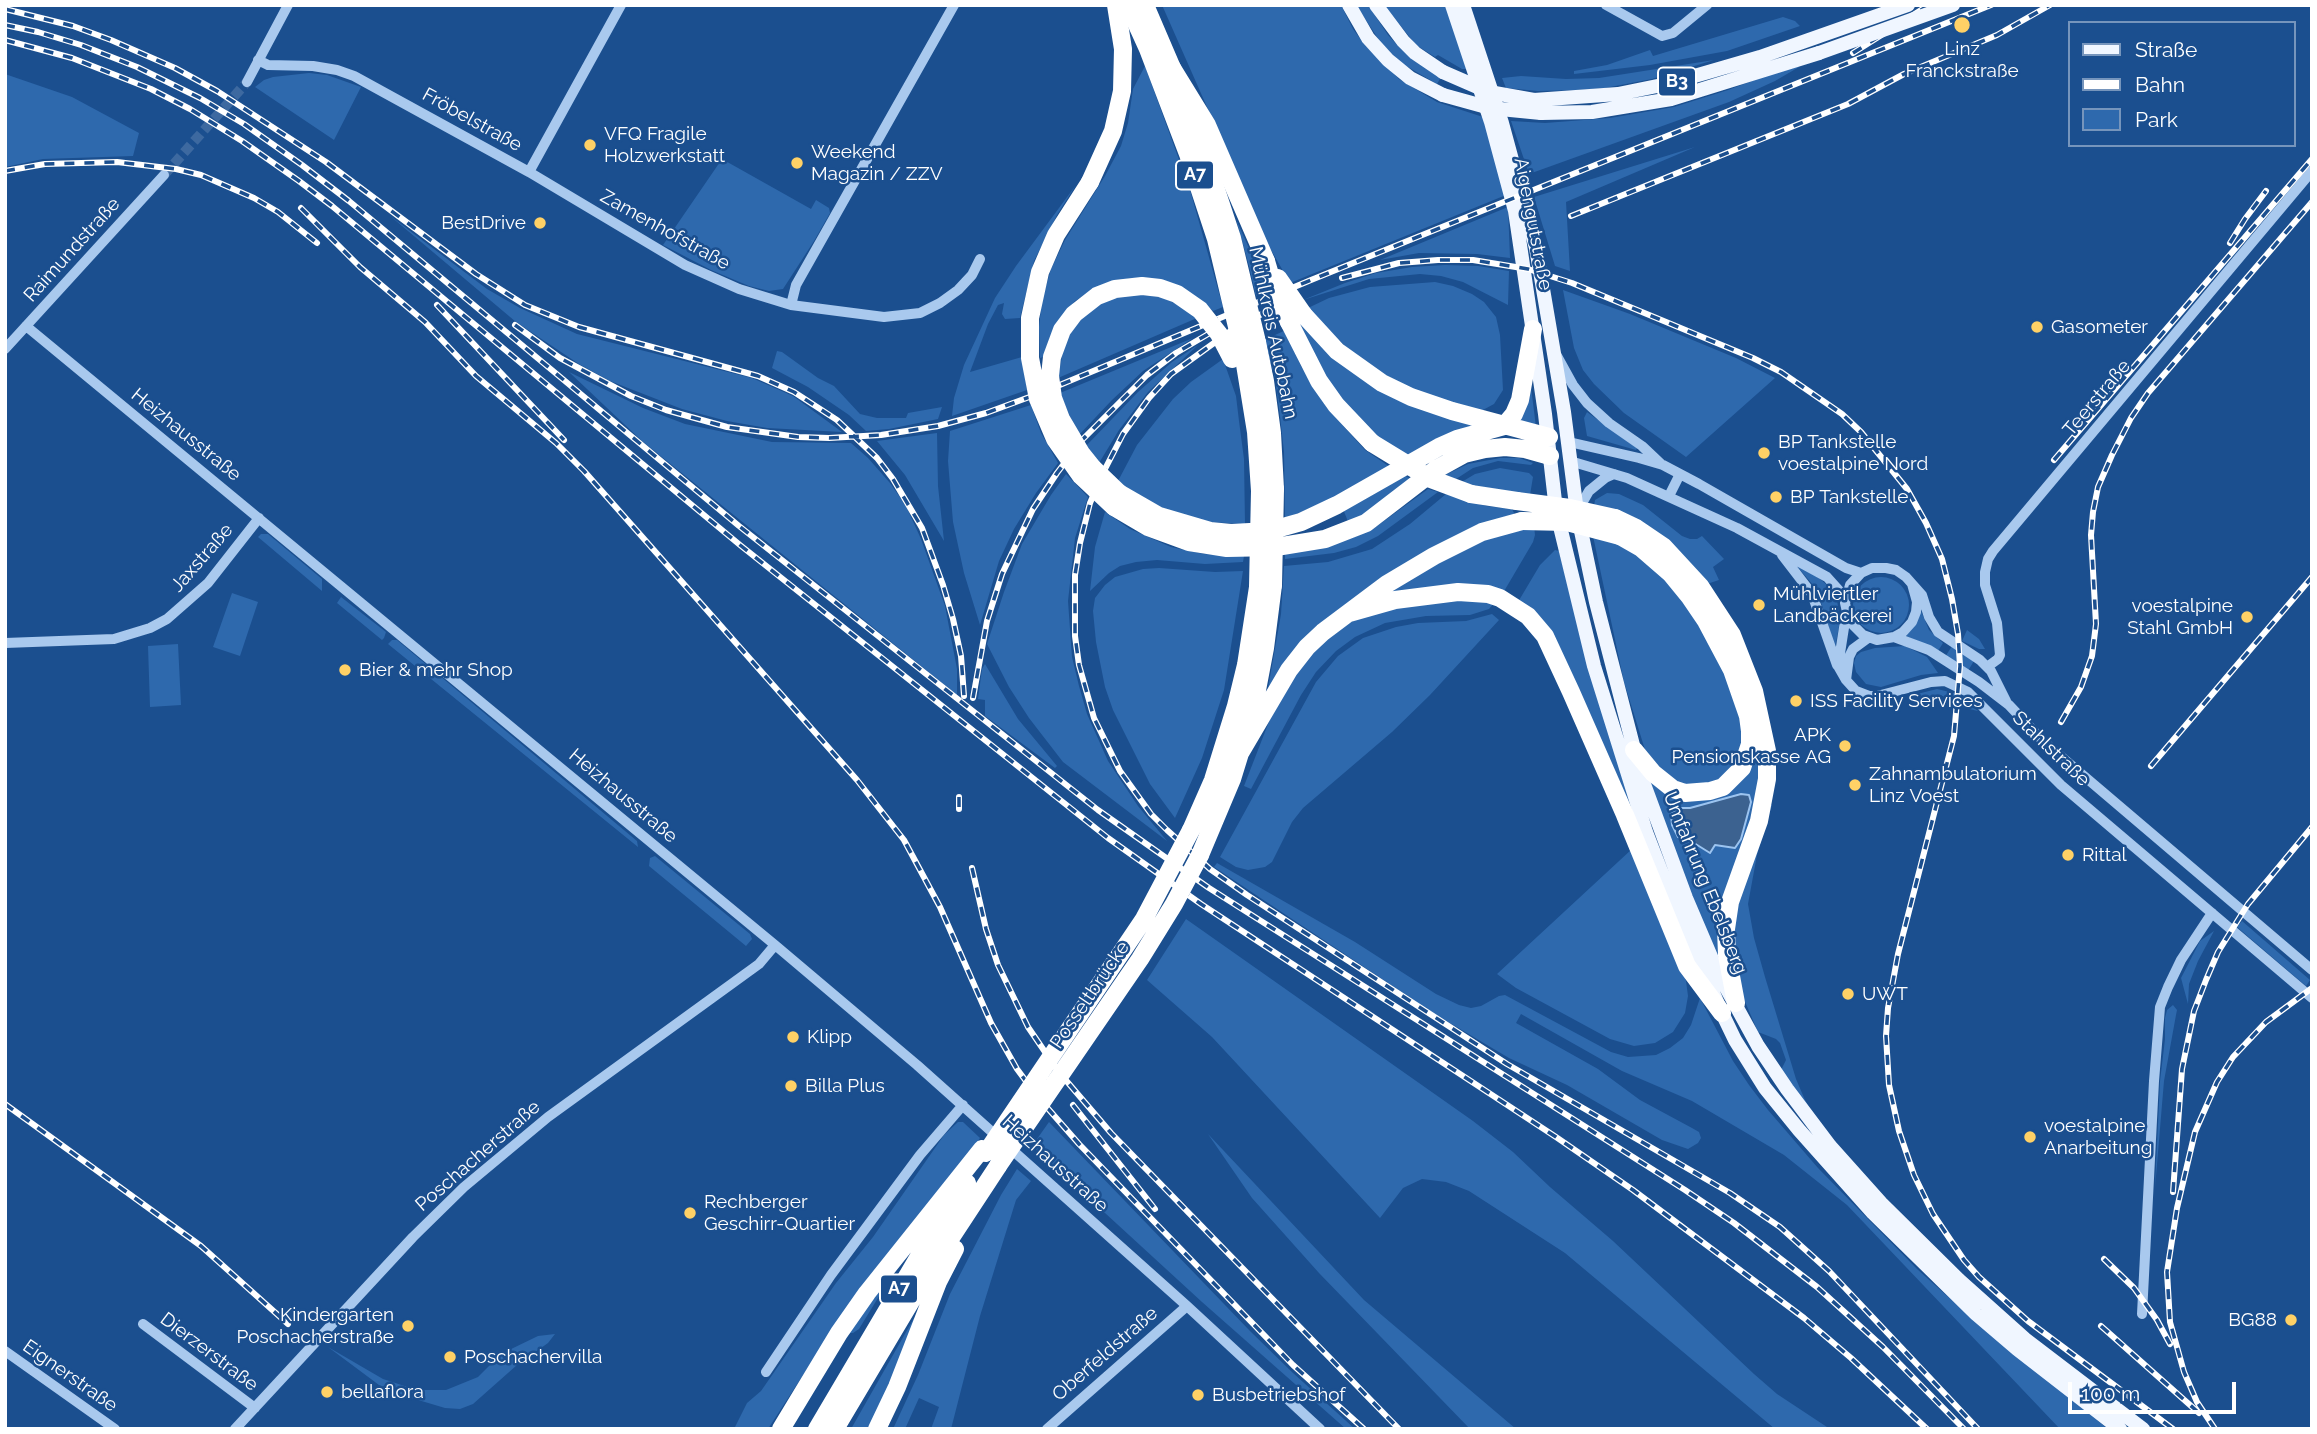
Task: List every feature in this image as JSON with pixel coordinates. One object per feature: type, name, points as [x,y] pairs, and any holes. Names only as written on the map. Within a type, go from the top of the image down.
[{"type":"highway","points":[[1115,5],[1124,66],[1118,113],[1100,162],[1045,258],[1033,301],[1029,338],[1032,374],[1049,426],[1074,467],[1090,486],[1117,500],[1186,526],[1231,533],[1269,531],[1301,522],[1448,443],[1504,426],[1514,414],[1520,400],[1533,328]]},
{"type":"highway","name":"Mühlkreis Autobahn","points":[[1128,5],[1148,49],[1188,154],[1216,239],[1244,351],[1270,420],[1260,533],[1266,586],[1236,706],[1213,780],[1191,830]]},
{"type":"highway","name":"Mühlkreis Autobahn","points":[[1145,5],[1203,150],[1231,238],[1244,351]]},
{"type":"highway","points":[[1172,68],[1207,125],[1266,261],[1274,288],[1296,318],[1381,383],[1442,408],[1549,437]]},
{"type":"highway","points":[[1262,490],[1243,399],[1244,351],[1219,334],[1200,310],[1177,295],[1160,289],[1132,286],[1106,292],[1088,301],[1067,322],[1052,357],[1050,376],[1053,398],[1068,432],[1117,500],[1148,527],[1189,542],[1227,548],[1276,547],[1325,539],[1366,523],[1434,470],[1464,454],[1505,447],[1550,456]]},
{"type":"highway","points":[[1296,318],[1319,381],[1336,405],[1372,443],[1431,480],[1471,494],[1570,508],[1615,519],[1636,528],[1664,547],[1700,586],[1732,635],[1748,672],[1767,751],[1764,800],[1730,902],[1726,929],[1729,1008]]},
{"type":"highway","name":"Mühlkreis Autobahn","points":[[1206,842],[1232,779],[1255,699],[1265,648],[1266,586],[1262,490]]},
{"type":"highway","points":[[1239,755],[1289,670],[1307,647],[1387,584],[1453,545],[1482,532],[1522,521],[1567,522],[1620,536],[1641,548],[1671,574],[1689,596],[1706,621],[1732,670],[1748,716],[1749,744],[1742,768],[1723,787],[1685,793],[1673,789],[1653,773],[1634,750]]},
{"type":"highway","points":[[1349,613],[1395,600],[1439,593],[1474,592],[1500,598],[1528,616],[1545,636],[1625,815],[1687,966],[1729,1008]]},
{"type":"highway","name":"Posseltbrücke","points":[[989,1162],[1004,1126],[1144,919],[1191,830]]},
{"type":"highway","name":"Posseltbrücke","points":[[989,1162],[1140,959],[1174,904],[1206,842]]},
{"type":"highway","points":[[782,1427],[839,1333],[867,1293],[989,1162]]},
{"type":"highway","points":[[877,1429],[897,1387],[989,1162]]},
{"type":"highway","name":"A7","points":[[817,1429],[918,1258],[989,1162]]},
{"type":"highway","name":"A7","points":[[835,1429],[989,1162]]},
{"type":"main road","name":"B3","points":[[1349,5],[1368,38],[1388,60],[1410,78],[1443,95],[1490,108],[1537,107],[1592,112],[1660,101],[1715,87],[1953,5]]},
{"type":"main road","name":"B3","points":[[1376,5],[1403,41],[1415,53],[1443,72],[1489,92],[1537,107],[1618,94],[1711,73],[1908,5]]},
{"type":"main road","name":"Aigengutstraße","points":[[1452,5],[1473,64],[1515,211],[1550,456]]},
{"type":"main road","name":"Aigengutstraße","points":[[1463,5],[1483,61],[1536,248],[1569,442]]},
{"type":"main road","points":[[1549,437],[1569,442]]},
{"type":"main road","name":"Umfahrung Ebelsberg","points":[[1569,442],[1577,512],[1596,602],[1634,750],[1645,789],[1686,898],[1718,973],[1735,1040],[1765,1088],[1873,1213],[1976,1314],[2120,1429]]},
{"type":"main road","points":[[1550,456],[1570,461]]},
{"type":"main road","name":"Umfahrung Ebelsberg","points":[[1550,456],[1556,510],[1605,705],[1651,844],[1729,1008],[1794,1100],[1830,1146],[1881,1203],[1959,1280],[2025,1339],[2143,1429]]},
{"type":"street","points":[[247,82],[288,5]]},
{"type":"street","name":"Fröbelstraße","points":[[258,60],[268,65],[313,66],[354,76],[528,172],[621,5]]},
{"type":"street","points":[[791,305],[796,285],[954,5]]},
{"type":"street","points":[[1606,5],[1662,36],[1674,33],[1707,5]]},
{"type":"street","name":"Teerstraße","points":[[1987,667],[1998,659],[2000,649],[1997,623],[1985,585],[1988,559],[1993,551],[2312,171]]},
{"type":"street","name":"Zamenhofstraße","points":[[528,172],[685,265],[739,289],[791,305],[884,317],[920,313],[958,290],[972,275],[980,260]]},
{"type":"street","name":"Raimundstraße","points":[[5,349],[164,175]]},
{"type":"street","name":"Heizhausstraße","points":[[26,326],[775,945],[963,1105],[1320,1429]]},
{"type":"street","points":[[1554,349],[1573,386],[1587,403],[1663,466]]},
{"type":"street","points":[[1569,442],[1663,466],[1823,555],[1861,573]]},
{"type":"street","points":[[1570,461],[1614,474],[1669,496],[1737,528],[1827,577],[1845,597]]},
{"type":"street","points":[[1577,512],[1589,491],[1614,474]]},
{"type":"street","points":[[1669,496],[1680,474]]},
{"type":"street","name":"Jaxstraße","points":[[5,643],[114,639],[150,628],[167,619],[198,592],[260,518]]},
{"type":"street","points":[[1778,551],[1812,594],[1838,666],[1846,680]]},
{"type":"street","points":[[1796,560],[1808,561],[1823,555]]},
{"type":"street","points":[[1838,666],[1846,615],[1845,597],[1850,585],[1861,573],[1872,568],[1896,570],[1922,595],[1929,617],[1938,632],[1987,667],[2009,705]]},
{"type":"street","points":[[1846,615],[1854,627],[1868,638],[1884,640],[1894,637],[1912,622],[1916,612],[1917,602],[1912,584]]},
{"type":"street","points":[[1894,637],[1929,650],[2009,705],[2044,742],[2312,970]]},
{"type":"street","points":[[1846,680],[1849,657],[1853,649],[1868,638]]},
{"type":"street","name":"Stahlstraße","points":[[1846,680],[1856,691],[1869,696],[1945,681],[1968,692],[2055,780],[2312,998]]},
{"type":"street","points":[[2142,1314],[2160,1007],[2182,960],[2213,913]]},
{"type":"street","name":"Poschacherstraße","points":[[235,1429],[432,1217],[464,1187],[548,1117],[759,964],[775,945]]},
{"type":"street","points":[[766,1372],[831,1275],[920,1155],[963,1105]]},
{"type":"street","name":"Oberfeldstraße","points":[[1047,1429],[1186,1306]]},
{"type":"street","name":"Dierzerstraße","points":[[143,1324],[255,1408]]},
{"type":"street","name":"Eignerstraße","points":[[5,1351],[115,1429]]},
{"type":"green space","points":[[1162,5],[1341,5],[1364,44],[1399,79],[1437,102],[1483,117],[1506,195],[1290,283],[1267,243]]},
{"type":"green space","points":[[1356,5],[1368,5],[1401,49],[1441,77],[1437,84],[1401,63],[1381,43]]},
{"type":"green space","points":[[1384,5],[1447,5],[1471,69],[1462,69],[1416,45]]},
{"type":"green space","points":[[1783,17],[1800,26],[1727,51],[1650,65],[1574,74],[1574,71],[1607,65],[1650,50],[1653,56]]},
{"type":"green space","points":[[1714,60],[1652,79],[1605,88],[1538,91],[1506,88],[1502,78],[1599,78]]},
{"type":"green space","points":[[1797,64],[1799,67],[1775,81],[1729,102],[1529,174],[1511,121],[1545,123],[1610,118],[1674,107]]},
{"type":"green space","points":[[1145,66],[1190,190],[1223,307],[1213,311],[1200,300],[1154,279],[1132,278],[1111,282],[1075,301],[1063,315],[1050,337],[1043,357],[1040,358],[1042,300],[1051,269],[1065,240],[1121,146],[1128,123],[1133,89]]},
{"type":"green space","points":[[309,73],[327,75],[361,87],[334,140],[255,87],[273,77]]},
{"type":"green space","points":[[5,74],[72,97],[139,133],[133,156],[43,159],[5,167]]},
{"type":"green space","points":[[1695,147],[1566,202],[1570,271],[1555,266],[1534,197]]},
{"type":"green space","points":[[722,159],[811,209],[816,200],[829,208],[830,213],[783,289],[769,291],[749,286],[663,245]]},
{"type":"green space","points":[[1076,185],[1057,215],[1034,261],[1020,318],[1005,319],[1002,314],[1004,303],[998,305],[970,372],[1022,357],[1027,390],[952,416],[954,398],[964,365],[995,298]]},
{"type":"green space","points":[[1508,207],[1510,258],[1477,254],[1419,253],[1380,260]]},
{"type":"green space","points":[[389,215],[487,289],[520,308],[577,334],[752,378],[793,396],[842,432],[767,428],[727,421],[682,409],[610,381],[516,322]]},
{"type":"green space","points":[[1236,219],[1268,291],[1256,296],[1249,266]]},
{"type":"green space","points":[[1445,265],[1509,271],[1508,305],[1463,282],[1420,274],[1369,279],[1303,300],[1376,273]]},
{"type":"green space","points":[[1435,282],[1472,294],[1484,302],[1496,317],[1500,335],[1503,390],[1494,404],[1481,411],[1435,400],[1390,378],[1346,347],[1308,308],[1329,298],[1370,287]]},
{"type":"green space","points":[[1563,290],[1630,314],[1736,358],[1775,378],[1686,457],[1624,413],[1583,370],[1574,348]]},
{"type":"green space","points":[[1122,295],[1161,297],[1181,306],[1197,318],[1058,378],[1064,345],[1074,327],[1090,310]]},
{"type":"green space","points":[[1298,317],[1345,367],[1385,393],[1478,424],[1407,459],[1383,442],[1337,397],[1294,319]]},
{"type":"green space","points":[[1286,330],[1301,366],[1327,408],[1365,450],[1390,467],[1354,489],[1285,519],[1284,452],[1280,416],[1275,378],[1264,340]]},
{"type":"green space","points":[[1193,338],[1143,371],[1078,436],[1060,393]]},
{"type":"green space","points":[[1198,345],[1148,392],[1119,430],[1099,463],[1085,447],[1138,392],[1172,362]]},
{"type":"green space","points":[[777,351],[834,386],[860,414],[877,418],[906,418],[908,413],[942,407],[938,419],[866,431],[849,415],[808,387],[772,368]]},
{"type":"green space","points":[[1223,359],[1236,396],[1244,459],[1245,524],[1208,522],[1172,513],[1130,491],[1118,481],[1137,445],[1173,399]]},
{"type":"green space","points":[[569,372],[643,408],[685,424],[772,442],[851,443],[890,483],[906,506],[921,539],[945,606],[957,669],[957,695],[642,441]]},
{"type":"green space","points":[[1530,379],[1536,427],[1518,422],[1529,399]]},
{"type":"green space","points":[[1031,405],[1041,433],[1058,463],[1014,529],[999,561],[980,625],[964,573],[953,522],[948,461],[950,431]]},
{"type":"green space","points":[[1587,412],[1637,448],[1636,450],[1587,436],[1584,418]]},
{"type":"green space","points":[[937,433],[938,486],[944,541],[905,475],[877,441]]},
{"type":"green space","points":[[1500,458],[1519,458],[1533,463],[1531,465],[1498,461],[1473,468],[1453,481],[1443,476],[1468,464]]},
{"type":"green space","points":[[1500,468],[1529,473],[1533,477],[1530,495],[1460,483],[1475,474]]},
{"type":"green space","points":[[1066,474],[1088,497],[1075,538],[1068,601],[1072,657],[1079,686],[1087,714],[1108,761],[1138,806],[1167,841],[1063,762],[1009,687],[987,644],[1022,544]]},
{"type":"green space","points":[[1404,475],[1411,479],[1396,493],[1349,524],[1343,509]]},
{"type":"green space","points":[[1428,489],[1438,492],[1378,536],[1356,547],[1334,553],[1285,559],[1285,551],[1357,536],[1377,526]]},
{"type":"green space","points":[[1607,493],[1619,494],[1643,505],[1682,536],[1697,539],[1702,536],[1724,559],[1713,567],[1719,580],[1707,584],[1594,506],[1595,500]]},
{"type":"green space","points":[[1446,494],[1486,506],[1512,509],[1515,515],[1383,579],[1267,694],[1281,614],[1284,566],[1328,562],[1372,549],[1410,524]]},
{"type":"green space","points":[[1105,512],[1130,529],[1171,547],[1204,554],[1244,556],[1243,562],[1136,562],[1120,566],[1090,591],[1095,547]]},
{"type":"green space","points":[[1534,526],[1533,542],[1503,593],[1384,595],[1475,541]]},
{"type":"green space","points":[[1625,528],[1637,533],[1670,557],[1711,607],[1734,647],[1757,715],[1761,750],[1755,811],[1723,907],[1721,955],[1729,987],[1700,920],[1643,769],[1659,787],[1683,797],[1706,798],[1727,789],[1745,771],[1752,757],[1754,729],[1751,709],[1732,658],[1702,605],[1669,565],[1653,551],[1623,533]],"holes":[[[1741,794],[1749,795],[1751,802],[1741,839],[1735,848],[1715,845],[1709,852],[1678,837],[1672,825],[1672,814],[1679,808],[1690,808]]]},
{"type":"green space","points":[[268,534],[322,579],[322,591],[258,537]]},
{"type":"green space","points":[[1593,536],[1611,540],[1635,552],[1677,588],[1729,675],[1745,734],[1733,769],[1717,782],[1702,788],[1674,783],[1646,753],[1624,682]]},
{"type":"green space","points":[[1555,550],[1559,551],[1584,650],[1644,842],[1518,602],[1540,565]]},
{"type":"green space","points":[[1795,564],[1819,578],[1834,591],[1840,621],[1835,648],[1813,585]]},
{"type":"green space","points":[[1143,569],[1243,571],[1224,690],[1202,758],[1175,818],[1150,784],[1113,710],[1105,687],[1093,611],[1095,598],[1115,577]]},
{"type":"green space","points":[[1875,577],[1887,577],[1897,581],[1905,589],[1909,605],[1905,621],[1897,629],[1887,633],[1875,633],[1865,629],[1857,621],[1853,611],[1853,599],[1857,589],[1865,581]]},
{"type":"green space","points":[[232,593],[258,602],[240,656],[213,647]]},
{"type":"green space","points":[[341,597],[386,632],[382,640],[337,603]]},
{"type":"green space","points":[[1445,597],[1495,602],[1489,609],[1470,615],[1426,616],[1385,623],[1355,637],[1336,651],[1316,672],[1251,789],[1244,786],[1270,719],[1305,658],[1338,629],[1357,619],[1375,612]]},
{"type":"green space","points":[[1921,611],[1929,630],[1943,643],[1938,651],[1906,636]]},
{"type":"green space","points":[[1492,614],[1499,620],[1430,695],[1392,732],[1303,808],[1292,822],[1272,862],[1265,867],[1248,870],[1236,867],[1220,857],[1316,682],[1338,656],[1363,638],[1396,627],[1418,623],[1466,621]]},
{"type":"green space","points":[[1967,630],[1979,639],[1985,649],[1962,641]]},
{"type":"green space","points":[[397,640],[637,841],[638,847],[388,644]]},
{"type":"green space","points":[[178,644],[181,705],[150,707],[148,646]]},
{"type":"green space","points":[[1905,646],[1927,657],[1938,673],[1921,675],[1881,687],[1866,684],[1856,672],[1854,663],[1861,652]]},
{"type":"green space","points":[[1952,646],[1975,659],[1968,671],[1945,657]]},
{"type":"green space","points":[[985,664],[1018,719],[1057,766],[1055,768],[985,716],[985,700],[978,699]]},
{"type":"green space","points":[[1937,689],[1958,694],[1978,711],[1960,707],[1941,695],[1908,701],[1917,694]]},
{"type":"green space","points":[[1767,804],[1772,805],[1757,855],[1748,904],[1754,938],[1796,1079],[1818,1122],[1781,1070],[1786,1060],[1780,1043],[1758,1032],[1737,983],[1733,905]]},
{"type":"green space","points":[[1632,849],[1686,981],[1688,996],[1685,1013],[1673,1032],[1655,1043],[1634,1046],[1610,1039],[1516,988],[1497,974]]},
{"type":"green space","points":[[655,856],[750,934],[752,939],[746,946],[649,866],[650,858]]},
{"type":"green space","points":[[1217,863],[1355,942],[1436,994],[1459,1005],[1471,1008],[1481,1006],[1505,995],[1611,1052],[1628,1057],[1656,1055],[1683,1038],[1691,1025],[1700,998],[1733,1061],[1749,1085],[1818,1168],[1917,1269],[1985,1330],[2108,1429],[2060,1429],[1847,1205],[1784,1155],[1692,1101],[1622,1071],[1521,1014],[1516,1023],[1598,1069],[1640,1100],[1699,1132],[1701,1138],[1688,1149],[1662,1140],[1567,1085],[1509,1058],[1433,1013],[1214,867]]},
{"type":"green space","points":[[1186,919],[1513,1152],[1613,1241],[1754,1374],[1777,1394],[1830,1429],[1775,1429],[1565,1253],[1469,1191],[1446,1182],[1422,1179],[1403,1188],[1380,1218],[1212,1037],[1147,980]]},
{"type":"green space","points":[[2242,921],[2310,980],[2306,986],[2237,927]]},
{"type":"green space","points":[[2214,931],[2189,984],[2188,1004],[2181,978],[2200,941]]},
{"type":"green space","points":[[2173,1005],[2177,1010],[2164,1081],[2155,1188],[2165,1018],[2167,1010]]},
{"type":"green space","points":[[958,1122],[963,1122],[980,1138],[965,1161],[842,1315],[768,1429],[734,1429],[747,1403],[761,1391],[944,1135]]},
{"type":"green space","points":[[1049,1122],[1250,1331],[1355,1429],[1346,1429],[1032,1146]]},
{"type":"green space","points":[[1208,1134],[1364,1300],[1516,1429],[1470,1429],[1319,1273],[1252,1198]]},
{"type":"green space","points":[[1017,1169],[1031,1181],[1016,1200],[980,1316],[951,1429],[931,1429],[939,1407],[919,1398],[905,1429],[893,1429],[950,1294]]},
{"type":"green space","points":[[900,1262],[859,1329],[853,1333],[844,1333]]},
{"type":"green space","points":[[914,1318],[917,1320],[871,1429],[851,1429]]},
{"type":"green space","points":[[555,1334],[548,1343],[517,1365],[473,1404],[460,1409],[445,1408],[398,1394],[379,1385],[328,1347],[383,1379],[417,1390],[446,1390],[478,1377],[507,1351],[538,1336]]},
{"type":"shaded area","points":[[1741,794],[1749,795],[1751,802],[1741,839],[1735,848],[1715,845],[1710,853],[1678,837],[1672,825],[1671,814],[1679,808],[1690,808]]},
{"type":"tunnel","points":[[164,175],[247,82]]},
{"type":"railway","points":[[1853,53],[1929,5]]},
{"type":"railway","points":[[515,325],[560,358],[631,396],[666,410],[727,427],[798,437],[829,438],[881,435],[938,426],[986,413],[1043,392],[1311,280],[1991,5]]},
{"type":"railway","points":[[1571,216],[1848,104],[1904,74],[1997,35],[2050,5]]},
{"type":"railway","points":[[5,9],[73,26],[111,40],[175,68],[217,91],[326,162],[476,274],[525,305],[579,327],[758,376],[794,392],[837,420],[877,458],[893,479],[922,528],[953,619],[961,656],[964,696]]},
{"type":"railway","points":[[5,25],[81,45],[137,67],[200,98],[244,124],[302,165],[349,201],[739,526],[1098,810],[1209,888],[1734,1223],[1817,1287],[1883,1347],[1964,1429]]},
{"type":"railway","points":[[5,40],[72,58],[151,89],[242,141],[299,181],[740,545],[1108,838],[1201,904],[1633,1190],[1804,1318],[1927,1429]]},
{"type":"railway","points":[[2054,460],[2312,159]]},
{"type":"railway","points":[[5,171],[45,164],[117,162],[176,169],[201,175],[254,198],[278,212],[317,243]]},
{"type":"railway","points":[[2230,243],[2266,191]]},
{"type":"railway","points":[[2061,722],[2081,687],[2092,656],[2096,624],[2091,535],[2093,512],[2098,487],[2112,455],[2131,418],[2148,393],[2312,202]]},
{"type":"railway","points":[[301,208],[360,267],[425,322],[476,376],[556,443],[584,471],[857,780],[904,840],[940,907],[991,1023],[1017,1069],[1037,1096],[1079,1144],[1293,1365],[1364,1429]]},
{"type":"railway","points":[[1342,278],[1399,263],[1473,260],[1528,269],[1572,283],[1781,372],[1842,414],[1861,432],[1907,489],[1942,559],[1958,634],[1960,666],[1954,736],[1898,954],[1888,1008],[1886,1036],[1889,1085],[1899,1131],[1914,1175],[1933,1214],[1979,1277],[2028,1321],[2173,1429]]},
{"type":"railway","points":[[1293,297],[1232,330],[1171,374],[1149,398],[1123,434],[1090,503],[1075,575],[1075,636],[1079,665],[1094,718],[1120,771],[1151,814],[1167,830],[1210,869],[1247,895],[1507,1064],[1730,1193],[1780,1227],[1829,1271],[1978,1429]]},
{"type":"railway","points":[[437,305],[564,440]]},
{"type":"railway","points":[[973,698],[987,621],[1002,574],[1033,509],[1082,440],[1147,375],[1176,353],[1220,327]]},
{"type":"railway","points":[[2151,766],[2312,577]]},
{"type":"railway","points":[[959,797],[959,809]]},
{"type":"railway","points":[[2173,1192],[2182,1069],[2194,1011],[2218,952],[2248,904],[2312,827]]},
{"type":"railway","points":[[972,868],[986,929],[998,965],[1028,1027],[1058,1071],[1111,1133],[1399,1429]]},
{"type":"railway","points":[[2215,1429],[2197,1402],[2184,1372],[2170,1322],[2167,1272],[2177,1208],[2195,1132],[2217,1082],[2233,1057],[2266,1022],[2312,988]]},
{"type":"railway","points":[[5,1104],[201,1246],[288,1324]]},
{"type":"railway","points":[[1073,1105],[1155,1209]]},
{"type":"railway","points":[[2104,1259],[2134,1288],[2170,1344]]},
{"type":"railway","points":[[2101,1326],[2199,1413]]},
{"type":"place","name":"Linz Franckstraße","points":[[1962,25]]},
{"type":"place","name":"VFQ Fragile Holzwerkstatt","points":[[590,145]]},
{"type":"place","name":"Weekend Magazin / ZZV","points":[[797,163]]},
{"type":"place","name":"BestDrive","points":[[540,223]]},
{"type":"place","name":"Gasometer","points":[[2037,327]]},
{"type":"place","name":"BP Tankstelle voestalpine Nord","points":[[1764,453]]},
{"type":"place","name":"BP Tankstelle","points":[[1776,497]]},
{"type":"place","name":"Mühlviertler Landbäckerei","points":[[1759,605]]},
{"type":"place","name":"voestalpine Stahl GmbH","points":[[2247,617]]},
{"type":"place","name":"Bier & mehr Shop","points":[[345,670]]},
{"type":"place","name":"ISS Facility Services","points":[[1796,701]]},
{"type":"place","name":"APK Pensionskasse AG","points":[[1845,746]]},
{"type":"place","name":"Zahnambulatorium Linz Voest","points":[[1855,785]]},
{"type":"place","name":"Rittal","points":[[2068,855]]},
{"type":"place","name":"UWT","points":[[1848,994]]},
{"type":"place","name":"Klipp","points":[[793,1037]]},
{"type":"place","name":"Billa Plus","points":[[791,1086]]},
{"type":"place","name":"voestalpine Anarbeitung","points":[[2030,1137]]},
{"type":"place","name":"Rechberger Geschirr-Quartier","points":[[690,1213]]},
{"type":"place","name":"BG88","points":[[2291,1320]]},
{"type":"place","name":"Kindergarten Poschacherstraße","points":[[408,1326]]},
{"type":"place","name":"Poschachervilla","points":[[450,1357]]},
{"type":"place","name":"bellaflora","points":[[327,1392]]},
{"type":"place","name":"Busbetriebshof","points":[[1198,1395]]}]
